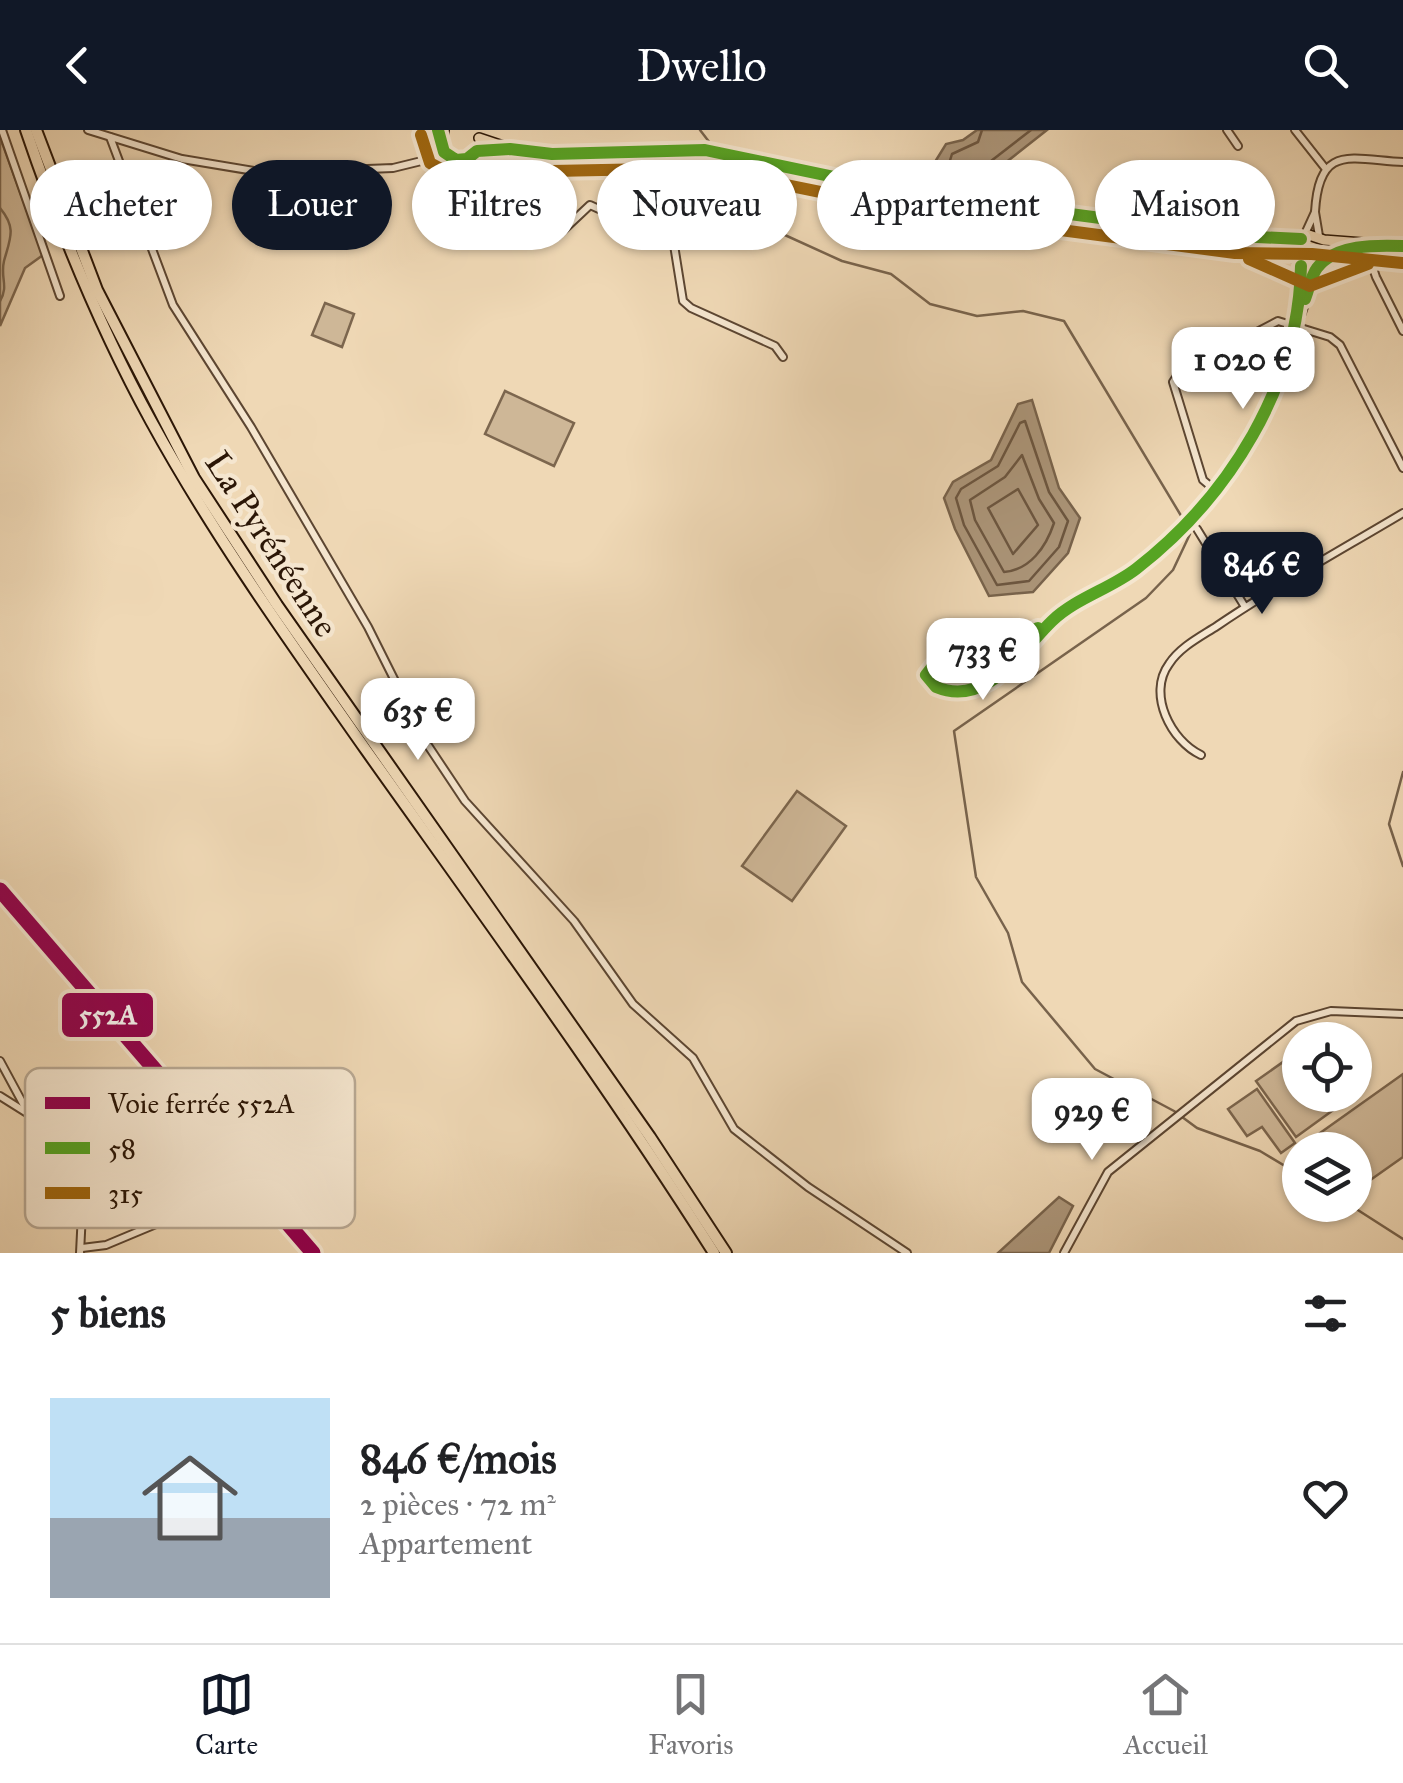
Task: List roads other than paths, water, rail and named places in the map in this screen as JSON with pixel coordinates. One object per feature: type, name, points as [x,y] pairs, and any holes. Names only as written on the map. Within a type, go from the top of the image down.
[{"type":"highway","name":"La Pyrénéenne","points":[[26,130],[88,293],[126,374],[185,482],[265,606],[611,1097],[714,1253]]},
{"type":"highway","name":"La Pyrénéenne","points":[[36,130],[97,290],[150,400],[194,478],[276,605],[639,1121],[726,1253]]},
{"type":"main road","points":[[474,154],[478,134],[510,149]]},
{"type":"main road","points":[[441,135],[451,158],[510,149],[552,154],[667,148],[723,151],[912,193],[1095,217]]},
{"type":"main road","points":[[1275,237],[1403,246]]},
{"type":"main road","points":[[1299,262],[1295,248],[1302,238]]},
{"type":"main road","points":[[1321,238],[1328,258]]},
{"type":"main road","points":[[1270,250],[1316,268],[1328,258],[1370,246]]},
{"type":"street","points":[[2,130],[60,296]]},
{"type":"street","points":[[88,130],[182,159],[266,173],[394,168],[412,163]]},
{"type":"street","points":[[1227,130],[1238,146]]},
{"type":"street","points":[[1294,130],[1326,168]]},
{"type":"street","points":[[421,160],[441,135]]},
{"type":"street","points":[[110,137],[166,293],[251,427],[368,627],[425,741],[465,800],[574,921],[633,1004],[692,1058],[734,1129],[808,1188],[907,1253]]},
{"type":"street","points":[[473,160],[474,154]]},
{"type":"street","points":[[430,160],[451,158]]},
{"type":"street","points":[[1321,238],[1315,212],[1318,180],[1326,168],[1346,159],[1403,162]]},
{"type":"street","points":[[577,218],[590,206],[674,245],[683,301],[775,346],[782,357]]},
{"type":"street","points":[[1302,238],[1315,212]]},
{"type":"street","points":[[1370,246],[1376,277],[1403,331]]},
{"type":"street","points":[[1299,262],[1302,306]]},
{"type":"street","points":[[1048,624],[992,647],[952,642],[929,668],[928,681],[947,693],[980,686],[1027,653],[1048,624],[1079,599],[1118,583],[1188,521],[1214,490],[1262,416],[1284,368],[1316,268]]},
{"type":"street","points":[[1214,490],[1203,480],[1173,386],[1175,377],[1270,323],[1330,337],[1340,346],[1403,468]]},
{"type":"street","points":[[1202,755],[1188,749],[1172,728],[1161,700],[1161,681],[1178,653],[1245,607],[1403,513]]},
{"type":"street","points":[[1197,529],[1245,607]]},
{"type":"street","points":[[1064,1253],[1108,1172],[1296,1021],[1312,1014],[1354,1009],[1403,1014]]},
{"type":"street","points":[[0,1061],[25,1108]]},
{"type":"street","points":[[0,1096],[25,1112]]},
{"type":"street","points":[[81,1250],[106,1245],[147,1228]]},
{"type":"water","points":[[977,130],[1047,130],[1009,160],[936,160],[946,144],[963,140]]},
{"type":"water","points":[[1032,400],[1059,488],[1080,518],[1068,553],[1033,592],[989,596],[944,498],[953,482],[991,460],[1018,404]]},
{"type":"water","points":[[1059,1197],[1073,1206],[1049,1253],[998,1253]]},
{"type":"waterway","points":[[700,130],[710,143]]},
{"type":"waterway","points":[[717,157],[763,220],[776,231],[842,261],[891,274],[930,304],[977,316],[1023,311],[1064,321],[1183,519]]},
{"type":"waterway","points":[[0,208],[11,234],[0,301]]},
{"type":"waterway","points":[[1190,534],[1173,570],[1146,598],[954,731],[976,877],[1008,933],[1022,982],[1095,1069],[1174,1111],[1197,1128],[1260,1151],[1282,1164]]},
{"type":"waterway","points":[[1403,772],[1389,824],[1403,866]]},
{"type":"waterway","points":[[1372,1219],[1403,1239]]},
{"type":"rail line","name":"552A","points":[[0,890],[153,1068]]},
{"type":"rail line","name":"552A","points":[[291,1228],[313,1253]]}]
